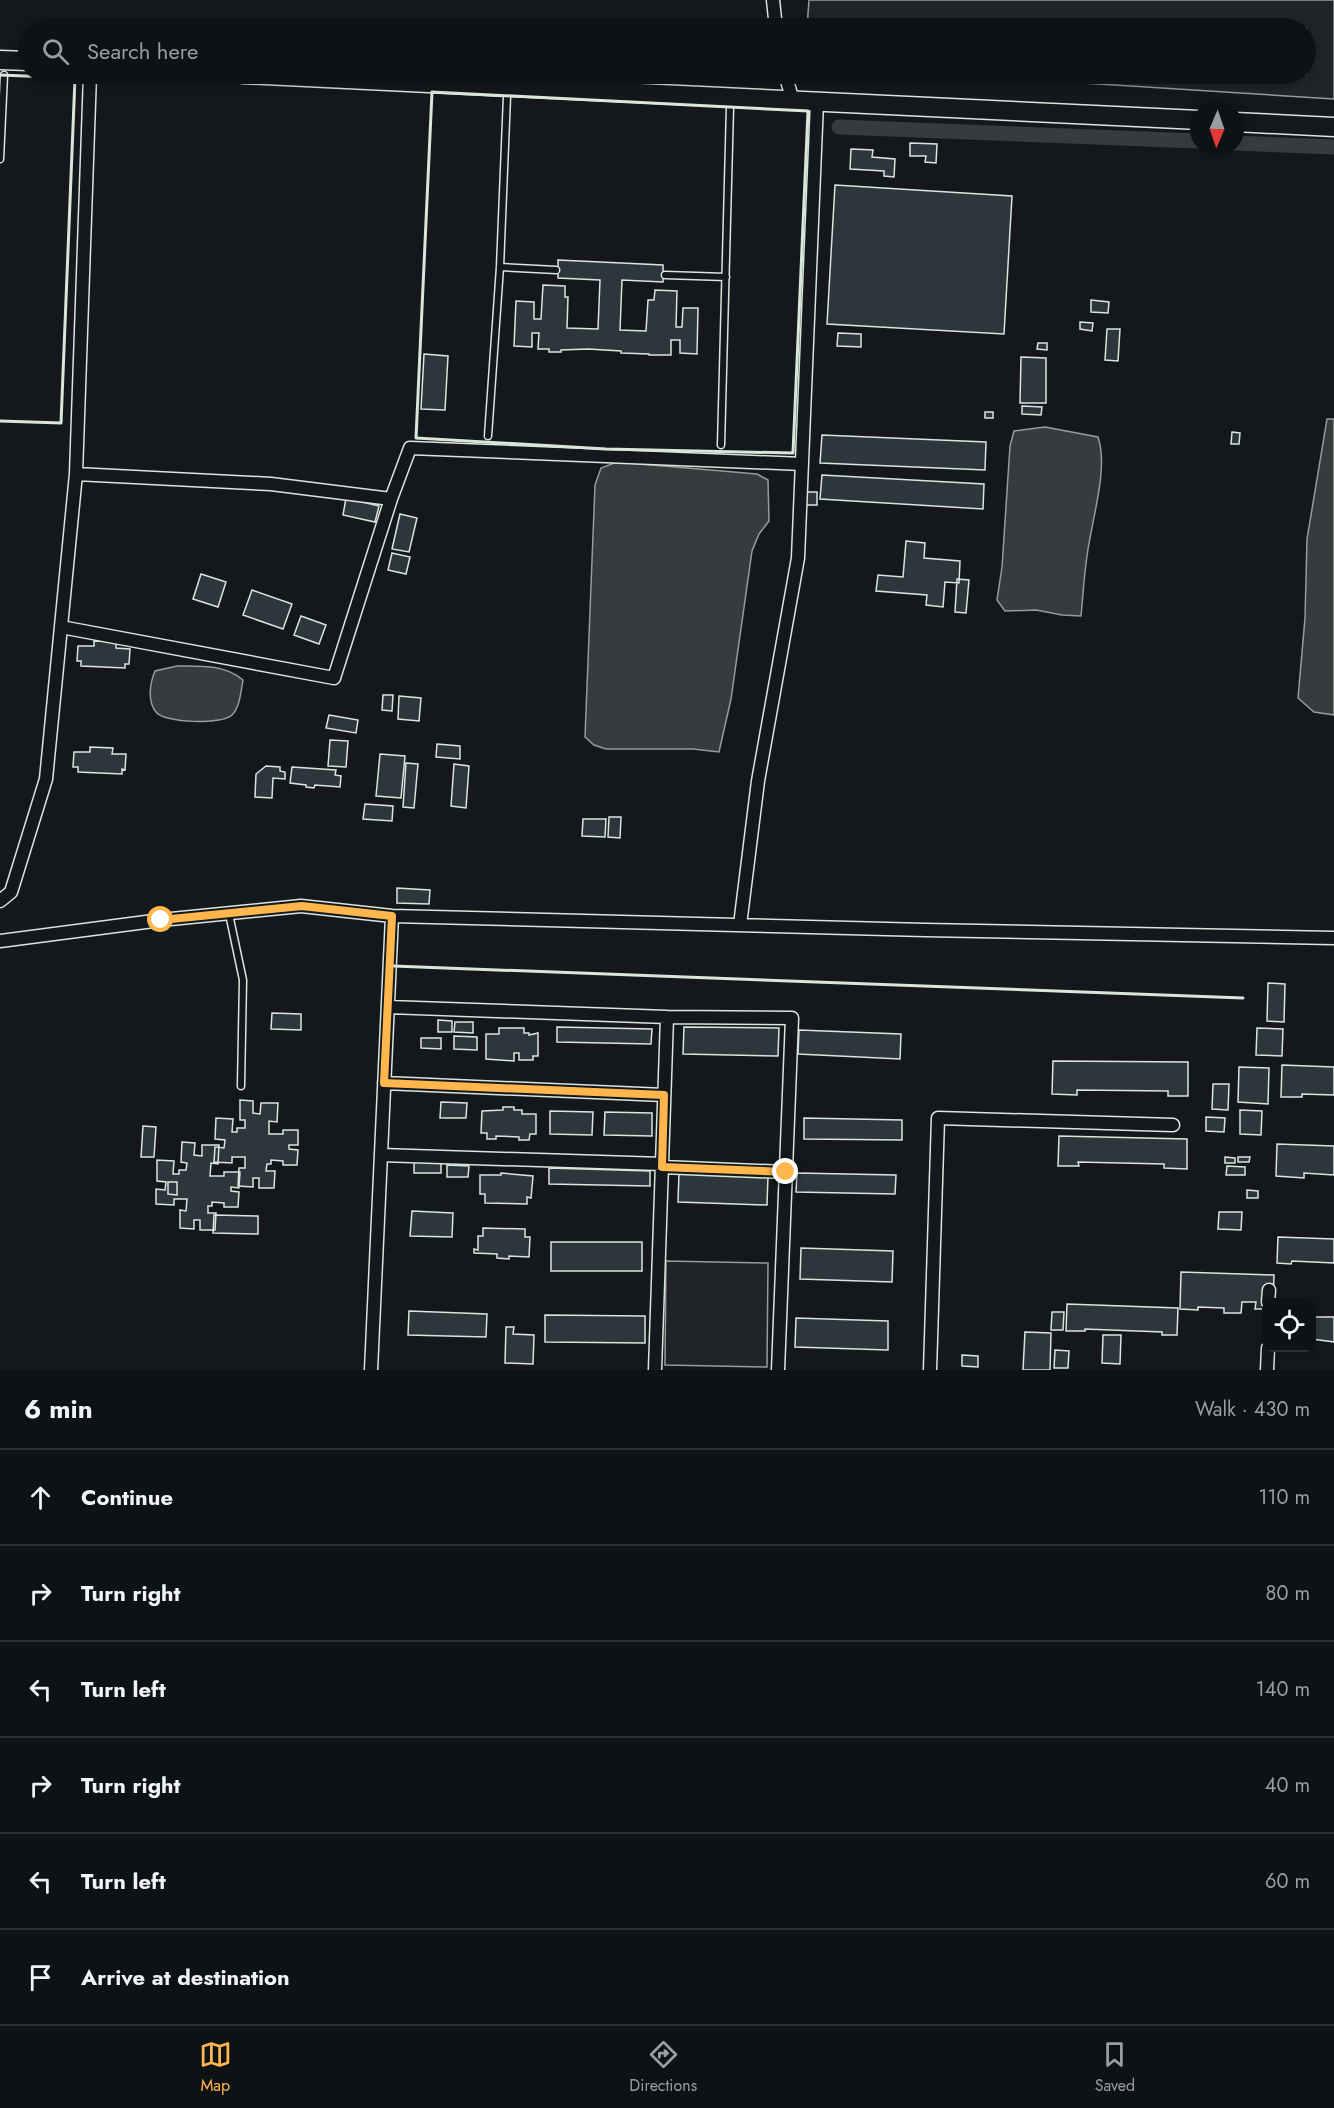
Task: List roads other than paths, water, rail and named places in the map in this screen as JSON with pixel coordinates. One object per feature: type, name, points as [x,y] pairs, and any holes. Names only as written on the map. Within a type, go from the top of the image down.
[{"type":"street","points":[[773,0],[775,18]]},
{"type":"street","points":[[2,67],[18,64]]},
{"type":"street","points":[[0,901],[11,892],[46,779],[76,474],[90,84]]},
{"type":"street","points":[[454,84],[1190,120]]},
{"type":"street","points":[[788,84],[793,100]]},
{"type":"street","points":[[740,925],[758,781],[798,558],[817,102]]},
{"type":"street","points":[[1244,122],[1334,127]]},
{"type":"street","points":[[61,627],[334,678],[391,499],[410,448],[802,464]]},
{"type":"street","points":[[76,474],[271,484],[391,499]]},
{"type":"street","points":[[0,941],[302,906],[392,916],[1334,938]]},
{"type":"street","points":[[371,1370],[392,916]]},
{"type":"street","points":[[388,1007],[667,1017],[792,1018],[778,1370]]},
{"type":"street","points":[[655,1370],[667,1017]]},
{"type":"street","points":[[384,1083],[664,1095]]},
{"type":"street","points":[[930,1370],[938,1118],[1173,1125]]},
{"type":"street","points":[[381,1155],[786,1172]]},
{"type":"street","points":[[1267,1370],[1268,1352]]},
{"type":"lane","points":[[0,159],[2,67]]},
{"type":"lane","points":[[488,436],[500,267],[507,96]]},
{"type":"lane","points":[[721,445],[730,106]]},
{"type":"lane","points":[[500,267],[556,270]]},
{"type":"lane","points":[[665,274],[726,277]]},
{"type":"lane","points":[[229,913],[243,980],[241,1086]]},
{"type":"waterway","points":[[839,127],[1190,141]]},
{"type":"waterway","points":[[1244,143],[1334,147]]}]
